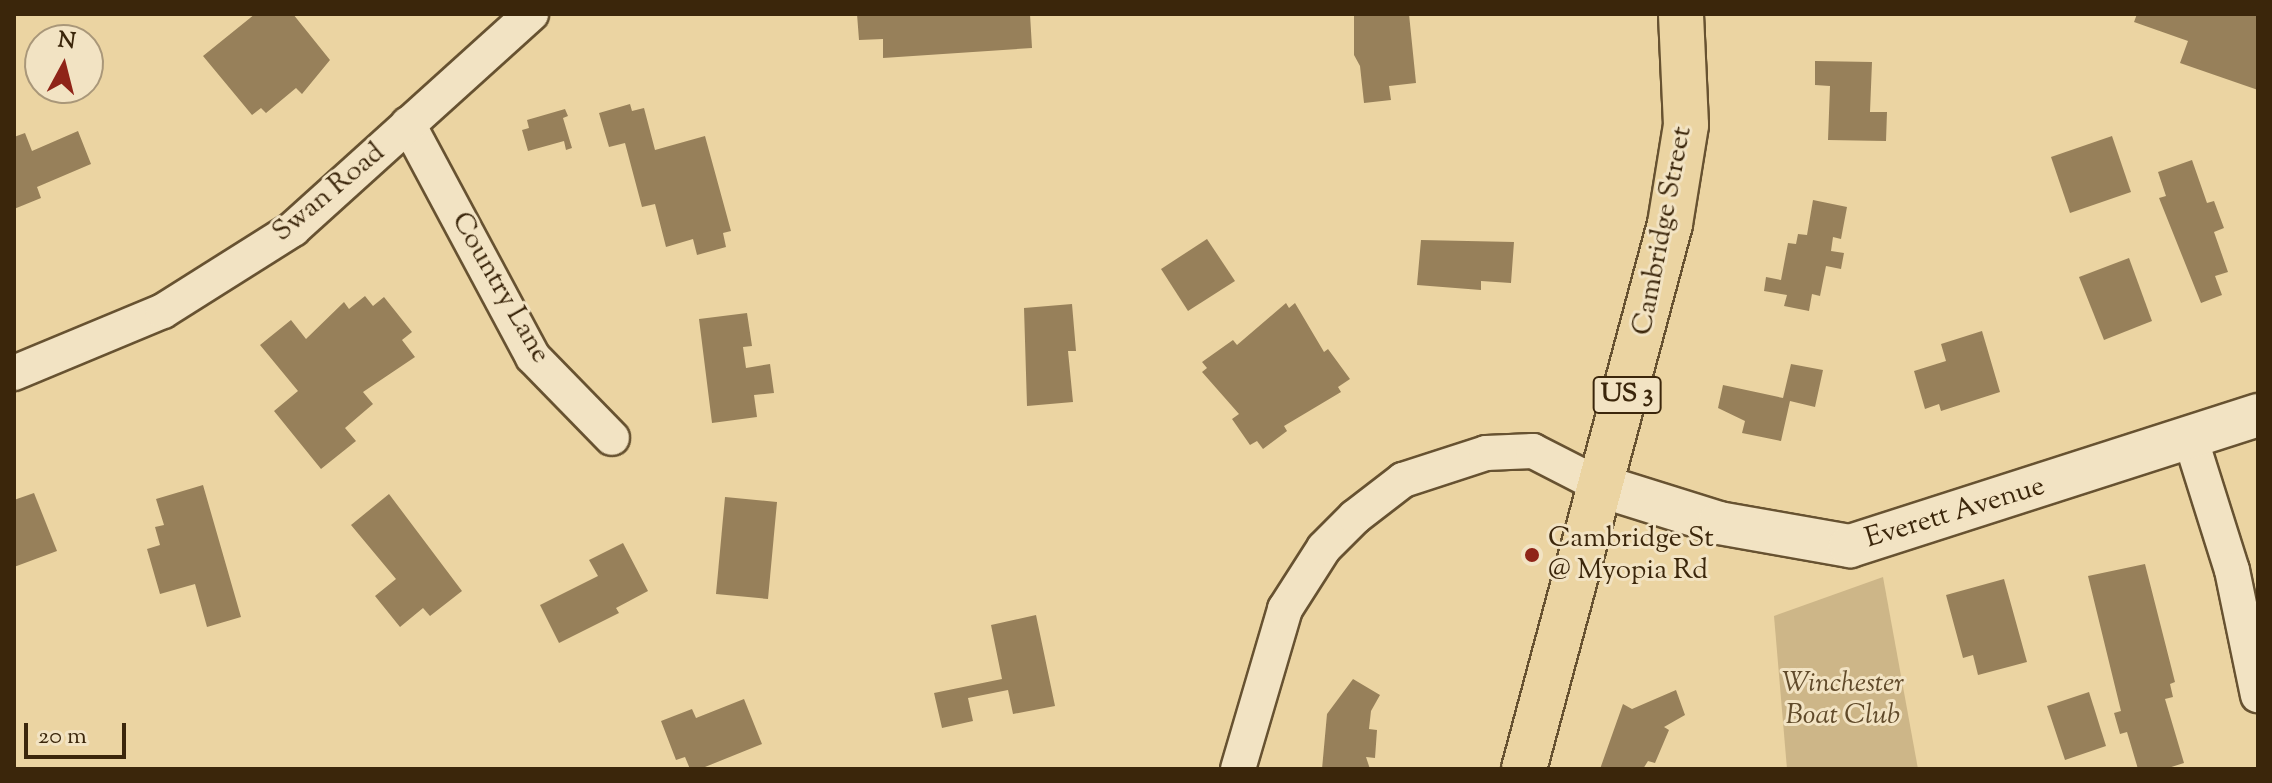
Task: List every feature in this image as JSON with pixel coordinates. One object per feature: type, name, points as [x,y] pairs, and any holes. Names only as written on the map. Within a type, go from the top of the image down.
[{"type":"highway","name":"Cambridge Street","points":[[1524,769],[1601,486],[1678,179],[1687,90],[1681,14]]},
{"type":"street","name":"Swan Road","points":[[14,373],[176,303],[293,229],[531,14]]},
{"type":"street","name":"Country Lane","points":[[408,124],[533,357],[612,438]]},
{"type":"street","name":"Everett Avenue","points":[[1601,486],[1719,523],[1850,546],[2258,415]]},
{"type":"street","points":[[2190,437],[2232,570],[2258,695]]},
{"type":"street","points":[[1238,769],[1285,609],[1324,548],[1355,517],[1403,480],[1486,453],[1533,451],[1601,486]]},
{"type":"green space","name":"Winchester Boat Club","points":[[1883,577],[1918,769],[1787,769],[1774,616]]},
{"type":"building","points":[[255,14],[293,14],[330,60],[302,94],[296,88],[266,113],[261,108],[252,115],[203,56]]},
{"type":"building","points":[[857,14],[1030,14],[1032,48],[883,58],[883,39],[859,40]]},
{"type":"building","points":[[1354,14],[1409,14],[1416,83],[1389,86],[1391,100],[1364,103],[1360,66],[1354,55]]},
{"type":"building","points":[[2137,14],[2258,14],[2258,90],[2180,63],[2188,41],[2134,22]]},
{"type":"building","points":[[1815,61],[1872,62],[1870,112],[1887,112],[1886,141],[1828,140],[1830,86],[1815,85]]},
{"type":"building","points":[[630,104],[632,111],[644,108],[655,150],[705,136],[731,231],[723,233],[726,247],[697,255],[693,239],[666,247],[655,204],[642,207],[625,143],[609,147],[599,113]]},
{"type":"building","points":[[565,109],[568,116],[563,118],[572,148],[566,150],[564,141],[528,151],[522,130],[529,128],[527,120]]},
{"type":"building","points":[[78,131],[91,164],[37,187],[41,198],[14,209],[14,137],[25,133],[32,151]]},
{"type":"building","points":[[2112,136],[2131,192],[2070,213],[2051,157]]},
{"type":"building","points":[[2192,160],[2207,203],[2214,201],[2224,228],[2214,232],[2228,272],[2215,276],[2222,295],[2201,303],[2159,198],[2166,196],[2158,172]]},
{"type":"building","points":[[1813,200],[1847,207],[1841,239],[1833,237],[1831,251],[1844,253],[1841,269],[1826,266],[1820,296],[1812,294],[1809,311],[1784,306],[1787,295],[1764,291],[1766,277],[1781,280],[1788,243],[1796,244],[1798,234],[1807,235]]},
{"type":"building","points":[[1207,239],[1235,281],[1188,311],[1161,269]]},
{"type":"building","points":[[1421,240],[1514,242],[1511,283],[1481,281],[1481,290],[1417,285]]},
{"type":"building","points":[[2129,258],[2152,321],[2104,340],[2079,277]]},
{"type":"building","points":[[365,296],[373,306],[384,297],[412,332],[402,340],[415,357],[363,392],[373,404],[345,428],[356,441],[321,469],[274,411],[298,391],[260,345],[291,320],[306,339],[344,302],[349,309]]},
{"type":"building","points":[[1286,303],[1289,308],[1295,303],[1324,352],[1328,349],[1350,379],[1338,387],[1341,392],[1284,426],[1287,431],[1263,449],[1257,441],[1250,445],[1232,419],[1239,414],[1202,372],[1207,368],[1202,362],[1233,340],[1237,345]]},
{"type":"building","points":[[1072,304],[1076,351],[1068,351],[1073,402],[1027,406],[1024,308]]},
{"type":"building","points":[[747,313],[752,346],[743,347],[746,368],[770,364],[774,393],[754,395],[757,417],[712,423],[699,319]]},
{"type":"building","points":[[1982,331],[2000,392],[1941,411],[1939,404],[1925,409],[1914,371],[1946,361],[1941,344]]},
{"type":"building","points":[[1791,364],[1823,370],[1815,407],[1790,401],[1781,441],[1742,433],[1745,421],[1718,408],[1723,385],[1783,398]]},
{"type":"building","points":[[203,485],[241,617],[207,627],[195,584],[160,594],[147,549],[160,545],[155,527],[164,525],[156,499]]},
{"type":"building","points":[[34,493],[57,551],[14,567],[14,500]]},
{"type":"building","points":[[389,494],[462,591],[430,616],[423,608],[400,627],[375,596],[396,579],[351,525]]},
{"type":"building","points":[[725,497],[777,502],[768,599],[716,594]]},
{"type":"building","points":[[623,543],[648,591],[616,608],[619,613],[559,643],[540,605],[598,576],[589,560]]},
{"type":"building","points":[[2145,564],[2175,682],[2170,684],[2173,697],[2165,699],[2184,763],[2165,769],[2138,769],[2127,732],[2120,734],[2114,713],[2121,711],[2088,576]]},
{"type":"building","points":[[2004,579],[2027,662],[1978,675],[1973,655],[1963,658],[1946,595]]},
{"type":"building","points":[[1036,615],[1055,706],[1013,714],[1008,690],[968,698],[973,721],[942,728],[934,693],[1002,679],[991,625]]},
{"type":"building","points":[[1353,679],[1380,695],[1371,711],[1369,729],[1377,730],[1375,758],[1366,757],[1370,769],[1322,769],[1327,714]]},
{"type":"building","points":[[1676,690],[1685,715],[1664,727],[1669,730],[1655,763],[1648,761],[1643,769],[1600,769],[1623,704],[1632,709]]},
{"type":"building","points":[[2089,692],[2106,746],[2065,760],[2047,706]]},
{"type":"building","points":[[744,699],[762,744],[700,769],[690,769],[685,757],[676,760],[661,721],[692,709],[696,718]]},
{"type":"place","name":"Cambridge St @ Myopia Rd","points":[[1532,555]]}]
